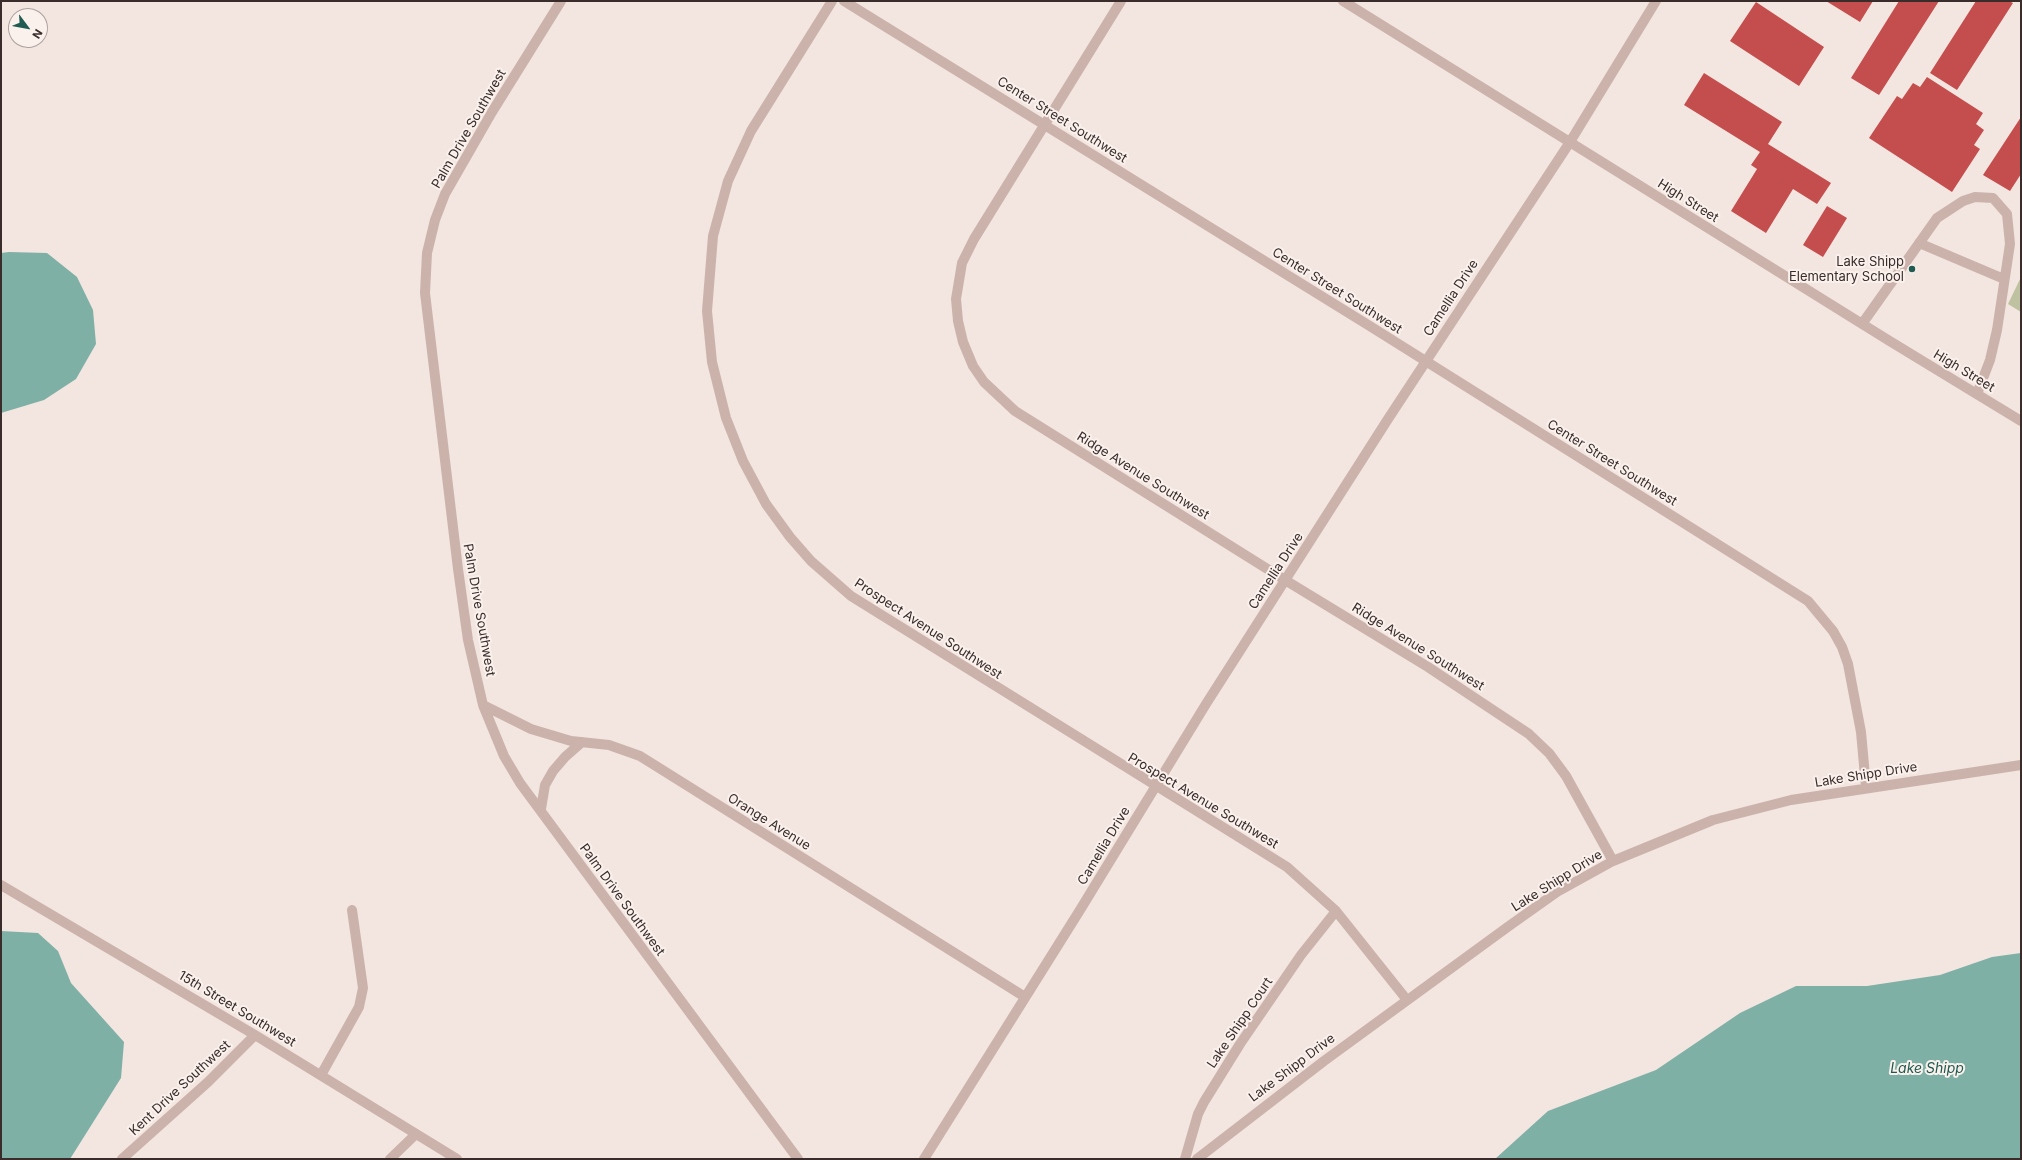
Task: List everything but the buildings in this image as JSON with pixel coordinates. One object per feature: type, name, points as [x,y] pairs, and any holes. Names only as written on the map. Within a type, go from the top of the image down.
[{"type":"street","name":"Palm Drive Southwest","points":[[561,1],[492,112],[444,194],[435,220],[427,253],[425,293],[440,429],[468,640],[483,705],[504,756],[520,783],[798,1159]]},
{"type":"street","name":"Prospect Avenue Southwest","points":[[832,1],[751,131],[728,181],[714,236],[707,311],[708,338],[712,362],[726,418],[743,461],[766,504],[790,537],[816,566],[851,596],[1155,787],[1287,867],[1336,911],[1407,1000]]},
{"type":"street","name":"Center Street Southwest","points":[[844,1],[1808,601],[1833,631],[1842,647],[1848,664],[1861,732],[1866,787]]},
{"type":"street","name":"Ridge Avenue Southwest","points":[[1121,1],[974,239],[962,264],[956,299],[963,342],[969,358],[984,382],[1015,411],[1285,580],[1428,666],[1529,734],[1549,753],[1566,776],[1613,861]]},
{"type":"street","name":"High Street","points":[[1343,1],[1862,324],[2021,421]]},
{"type":"street","name":"Camellia Drive","points":[[924,1159],[1285,580],[1570,142],[1656,1]]},
{"type":"street","points":[[1862,324],[1937,218],[1963,201],[1975,197],[1993,198],[2007,214],[2010,244],[1990,360],[1977,394]]},
{"type":"street","points":[[1919,243],[2004,279]]},
{"type":"street","name":"Orange Avenue","points":[[483,705],[531,728],[571,741],[609,745],[640,756],[1025,997]]},
{"type":"street","points":[[540,809],[545,785],[553,771],[565,757],[582,742]]},
{"type":"street","name":"Lake Shipp Drive","points":[[1196,1159],[1251,1115],[1557,892],[1613,861],[1714,820],[1790,800],[1866,787],[2021,766]]},
{"type":"street","name":"15th Street Southwest","points":[[1,885],[255,1035],[458,1159]]},
{"type":"street","points":[[321,1075],[359,1007],[364,988],[352,910]]},
{"type":"street","name":"Lake Shipp Court","points":[[1185,1159],[1198,1114],[1204,1102],[1240,1044],[1301,955],[1336,911]]},
{"type":"street","name":"Kent Drive Southwest","points":[[122,1159],[208,1082],[255,1035]]},
{"type":"street","points":[[390,1159],[416,1134]]},
{"type":"green space","points":[[2021,277],[2021,312],[2008,304]]},
{"type":"water","points":[[1,253],[47,253],[77,277],[93,310],[96,344],[76,379],[44,400],[1,413]]},
{"type":"water","points":[[1,931],[38,933],[58,951],[71,983],[124,1042],[121,1078],[70,1159],[1,1159]]},
{"type":"water","name":"Lake Shipp","points":[[2021,953],[2021,1159],[1495,1159],[1548,1111],[1656,1070],[1740,1013],[1796,986],[1867,986],[1940,975],[1992,957]]},
{"type":"place","name":"Lake Shipp Elementary School","points":[[1912,269]]}]
